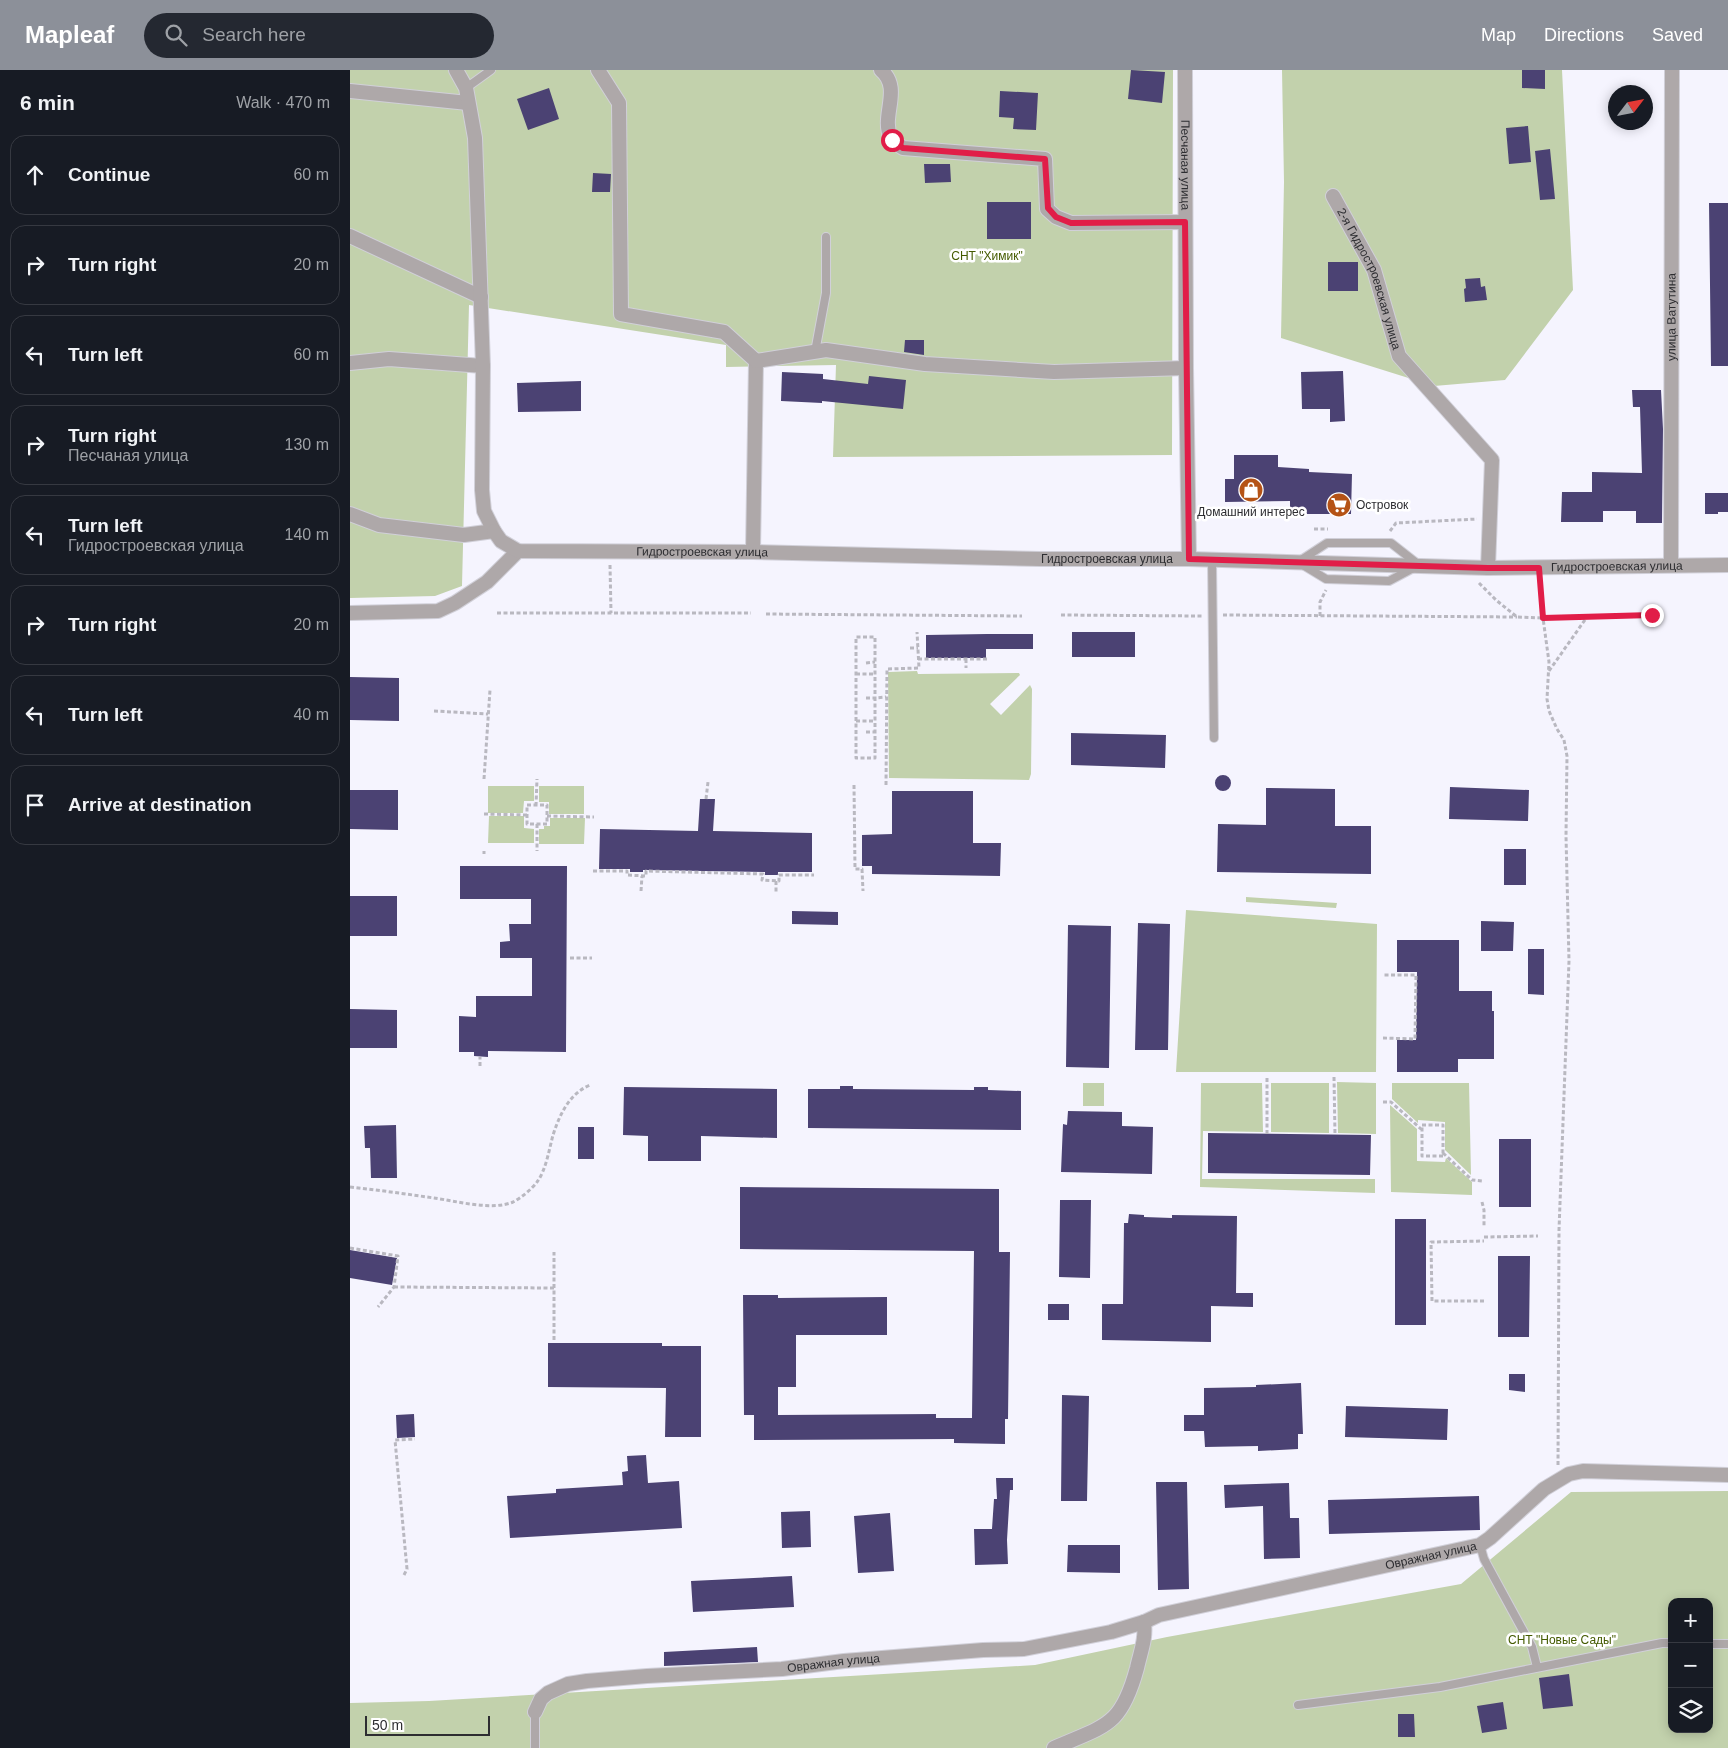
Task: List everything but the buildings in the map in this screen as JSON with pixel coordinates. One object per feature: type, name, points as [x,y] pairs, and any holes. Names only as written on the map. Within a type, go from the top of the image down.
[{"type":"street","points":[[350,613],[438,611],[487,582],[518,551],[501,541],[484,511],[482,490],[483,366],[475,138],[466,88],[456,70]]},
{"type":"street","points":[[598,70],[619,103],[621,314],[724,332],[756,361],[753,552]]},
{"type":"street","points":[[881,70],[888,76],[891,91],[888,127],[892,140],[903,148],[1045,159],[1048,208],[1056,217],[1071,223],[1185,222]]},
{"type":"street","name":"Песчаная улица","points":[[1185,70],[1189,559]]},
{"type":"street","name":"улица Ватутина","points":[[1672,70],[1672,565]]},
{"type":"street","points":[[350,91],[468,103]]},
{"type":"street","name":"2-я Гидростроевская улица","points":[[1333,196],[1374,270],[1399,356],[1492,460],[1488,568]]},
{"type":"street","points":[[350,236],[481,297]]},
{"type":"street","points":[[756,361],[826,350],[925,364],[1054,372],[1186,368]]},
{"type":"street","points":[[350,363],[389,359],[483,366]]},
{"type":"street","points":[[350,514],[379,526],[464,535],[494,531]]},
{"type":"street","name":"Гидростроевская улица","points":[[518,551],[753,552],[1032,559],[1189,559],[1488,568],[1728,565]]},
{"type":"street","name":"Овражная улица","points":[[535,1712],[541,1699],[548,1693],[568,1684],[587,1681],[782,1669],[844,1661],[982,1650],[1024,1649],[1111,1632],[1159,1616],[1480,1545],[1544,1489],[1568,1474],[1583,1471],[1728,1475]]},
{"type":"street","points":[[1054,1748],[1100,1728],[1117,1715],[1124,1706],[1131,1690],[1146,1637],[1144,1622]]},
{"type":"lane","points":[[466,88],[491,70]]},
{"type":"lane","points":[[815,352],[826,293],[826,237]]},
{"type":"lane","points":[[1298,562],[1327,543],[1391,543],[1419,565]]},
{"type":"lane","points":[[1212,560],[1214,738]]},
{"type":"lane","points":[[1480,1545],[1484,1559],[1532,1647],[1537,1667]]},
{"type":"lane","points":[[1298,1705],[1440,1687],[1668,1643]]},
{"type":"lane","points":[[1713,1644],[1728,1644]]},
{"type":"lane","points":[[535,1712],[535,1748]]},
{"type":"path","points":[[1390,531],[1396,523],[1490,518]]},
{"type":"path","points":[[1314,529],[1328,529]]},
{"type":"path","points":[[610,551],[611,613]]},
{"type":"path","points":[[1539,568],[1543,618],[1549,655],[1547,699],[1549,711],[1564,740],[1567,756],[1566,836],[1569,961],[1559,1230],[1559,1478]]},
{"type":"path","points":[[1475,579],[1496,600],[1517,616]]},
{"type":"path","points":[[1320,602],[1320,616]]},
{"type":"path","points":[[497,613],[751,613]]},
{"type":"path","points":[[766,614],[1022,616]]},
{"type":"path","points":[[1061,615],[1205,616]]},
{"type":"path","points":[[1220,615],[1517,616],[1543,618],[1652,615]]},
{"type":"path","points":[[1549,672],[1588,617]]},
{"type":"path","points":[[886,785],[887,669],[919,668],[917,632]]},
{"type":"path","points":[[856,637],[875,637],[876,758],[856,758],[856,674],[856,637]]},
{"type":"path","points":[[910,648],[918,648]]},
{"type":"path","points":[[1549,655],[1557,663]]},
{"type":"path","points":[[918,659],[987,659]]},
{"type":"path","points":[[966,659],[966,668]]},
{"type":"path","points":[[866,663],[875,662]]},
{"type":"path","points":[[856,674],[875,674]]},
{"type":"path","points":[[484,779],[490,690]]},
{"type":"path","points":[[866,698],[886,697]]},
{"type":"path","points":[[434,711],[488,714]]},
{"type":"path","points":[[856,721],[875,721]]},
{"type":"path","points":[[866,732],[875,732]]},
{"type":"path","points":[[536,806],[537,779]]},
{"type":"path","points":[[706,799],[708,782]]},
{"type":"path","points":[[854,785],[855,869],[862,869],[863,891]]},
{"type":"path","points":[[527,806],[536,806],[547,806],[547,824],[527,824],[527,806]]},
{"type":"path","points":[[484,814],[527,815]]},
{"type":"path","points":[[547,816],[594,816]]},
{"type":"path","points":[[537,824],[537,851]]},
{"type":"path","points":[[593,871],[627,870],[627,875],[642,876],[646,876],[646,870],[763,874],[762,880],[776,881]]},
{"type":"path","points":[[776,892],[776,881],[779,881],[779,874],[814,875]]},
{"type":"path","points":[[641,891],[642,876]]},
{"type":"path","points":[[570,958],[592,958]]},
{"type":"path","points":[[1383,975],[1416,975],[1415,1039],[1383,1038]]},
{"type":"path","points":[[480,1056],[480,1066]]},
{"type":"path","points":[[1267,1077],[1267,1134]]},
{"type":"path","points":[[1334,1077],[1335,1135]]},
{"type":"path","points":[[350,1186],[473,1204],[497,1205],[513,1202],[538,1182],[556,1126],[564,1110],[576,1094],[590,1085]]},
{"type":"path","points":[[1383,1102],[1392,1102],[1422,1129]]},
{"type":"path","points":[[1422,1125],[1443,1125],[1443,1153],[1443,1156],[1422,1156],[1422,1125]]},
{"type":"path","points":[[1443,1153],[1472,1180],[1482,1181]]},
{"type":"path","points":[[1482,1202],[1484,1226]]},
{"type":"path","points":[[1484,1301],[1432,1301],[1431,1242],[1538,1236]]},
{"type":"path","points":[[350,1248],[398,1256],[394,1287],[378,1307]]},
{"type":"path","points":[[554,1252],[554,1340]]},
{"type":"path","points":[[394,1287],[554,1288]]},
{"type":"path","points":[[404,1575],[406,1569],[395,1440],[415,1439]]},
{"type":"green space","name":"СНТ \"Химик\"","points":[[350,70],[1173,70],[1172,455],[833,457],[836,365],[726,367],[726,345],[469,305],[462,586],[435,596],[350,598]]},
{"type":"green space","points":[[1282,70],[1562,70],[1573,290],[1505,380],[1434,386],[1281,338],[1284,182]]},
{"type":"green space","points":[[917,671],[918,674],[1019,673],[1020,675],[990,704],[1001,715],[1030,685],[1032,689],[1031,774],[1029,780],[889,778],[888,672]]},
{"type":"green space","points":[[488,786],[534,786],[534,801],[524,801],[523,813],[488,813]]},
{"type":"green space","points":[[539,786],[584,786],[584,814],[549,814],[549,802],[539,802]]},
{"type":"green space","points":[[489,816],[524,816],[524,828],[534,829],[534,843],[488,843]]},
{"type":"green space","points":[[550,818],[585,818],[584,844],[539,844],[539,829],[544,829],[544,826],[550,826]]},
{"type":"green space","points":[[1246,897],[1337,903],[1336,908],[1246,902]]},
{"type":"green space","points":[[1186,910],[1377,924],[1376,1072],[1176,1072]]},
{"type":"green space","points":[[1337,1082],[1376,1083],[1376,1134],[1338,1133]]},
{"type":"green space","points":[[1083,1083],[1104,1083],[1104,1106],[1083,1106]]},
{"type":"green space","points":[[1201,1083],[1262,1083],[1263,1132],[1203,1131],[1202,1179],[1375,1179],[1375,1193],[1200,1187]]},
{"type":"green space","points":[[1271,1083],[1329,1083],[1329,1133],[1271,1132]]},
{"type":"green space","points":[[1392,1083],[1469,1083],[1471,1175],[1445,1150],[1445,1122],[1418,1120],[1418,1123],[1392,1099]]},
{"type":"green space","points":[[1390,1105],[1417,1129],[1417,1161],[1445,1162],[1446,1158],[1472,1182],[1472,1195],[1391,1192]]},
{"type":"green space","name":"СНТ \"Новые Сады\"","points":[[1728,1491],[1728,1748],[350,1748],[350,1703],[429,1701],[1035,1665],[1167,1637],[1461,1584],[1571,1492]]},
{"type":"place","name":"Домашний интерес","points":[[1251,490]]},
{"type":"place","name":"Островок","points":[[1339,505]]},
{"type":"route","points":[[892,140],[903,148],[1045,159],[1048,208],[1056,217],[1071,223],[1185,222],[1189,559],[1539,568],[1543,618],[1652,615]]}]
